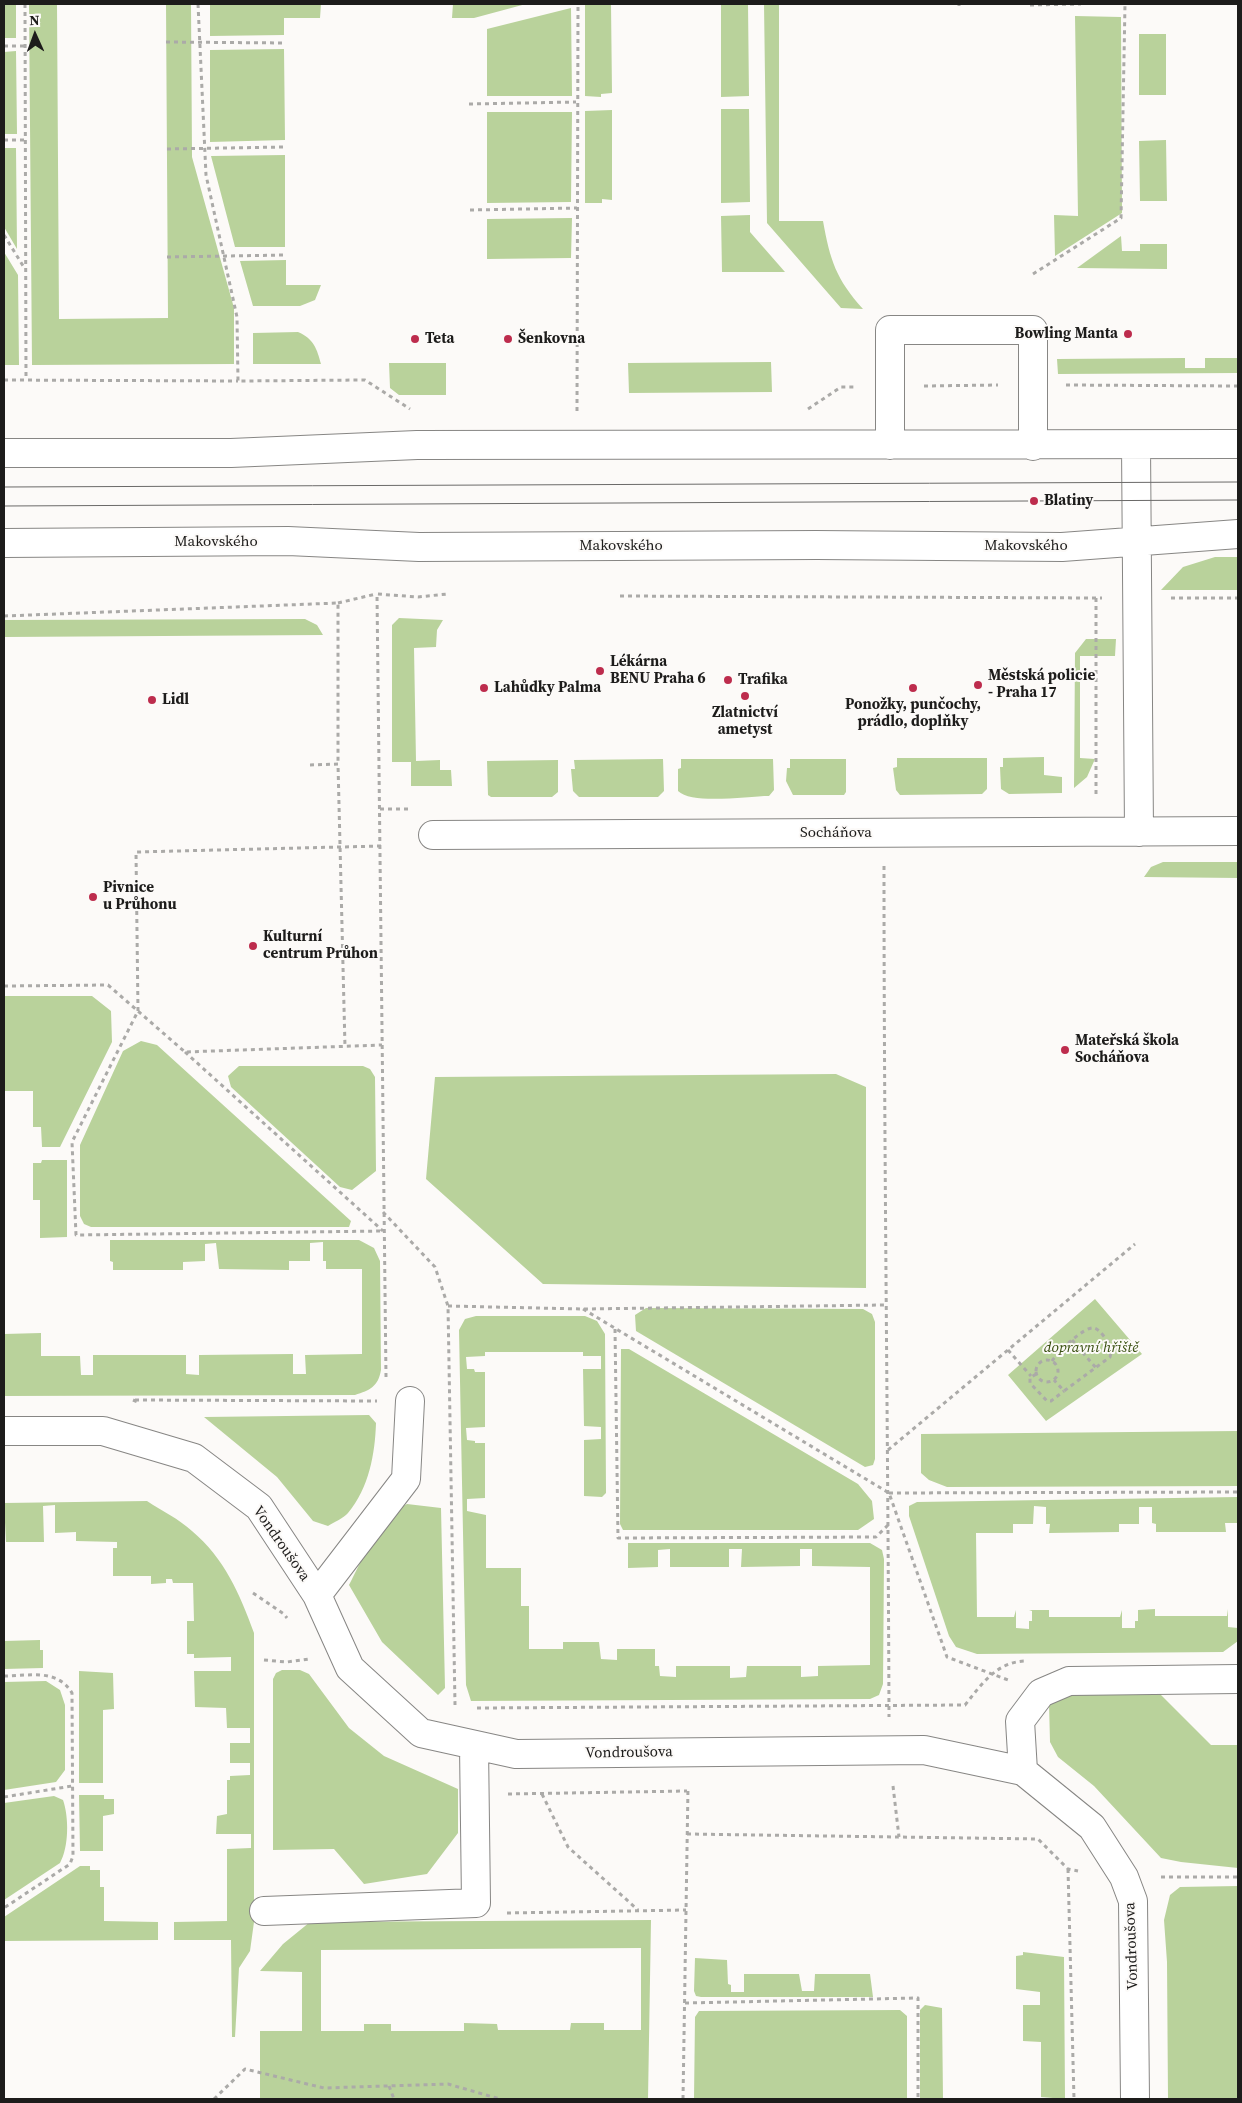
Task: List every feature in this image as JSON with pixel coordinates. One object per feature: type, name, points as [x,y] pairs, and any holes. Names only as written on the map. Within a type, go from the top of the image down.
[{"type":"street","points":[[890,445],[890,330],[1033,330],[1033,446]]},
{"type":"street","points":[[4,453],[231,453],[417,445],[1033,446],[1238,444]]},
{"type":"street","points":[[1136,445],[1139,832]]},
{"type":"street","name":"Makovského","points":[[4,543],[288,541],[428,547],[816,545],[1062,547],[1137,543],[1238,534]]},
{"type":"street","name":"Socháňova","points":[[433,835],[1238,831]]},
{"type":"street","points":[[317,1595],[406,1479],[398,1401]]},
{"type":"street","name":"Vondroušova","points":[[4,1431],[103,1431],[194,1458],[259,1507],[317,1595],[350,1668],[421,1734],[516,1754],[924,1750],[1023,1771],[1092,1827],[1124,1877],[1133,1901],[1135,2099]]},
{"type":"street","points":[[1023,1771],[1020,1721],[1041,1694],[1069,1681],[1238,1679]]},
{"type":"street","points":[[264,1911],[476,1903],[474,1746]]},
{"type":"path","points":[[25,4],[26,380]]},
{"type":"path","points":[[198,4],[206,175],[238,317],[238,381]]},
{"type":"path","points":[[577,417],[576,102],[578,4]]},
{"type":"path","points":[[1030,5],[1081,4]]},
{"type":"path","points":[[1033,274],[1121,218],[1125,4]]},
{"type":"path","points":[[166,42],[285,43]]},
{"type":"path","points":[[4,46],[25,46]]},
{"type":"path","points":[[469,104],[576,102]]},
{"type":"path","points":[[4,140],[26,140]]},
{"type":"path","points":[[167,150],[285,147]]},
{"type":"path","points":[[470,210],[577,208]]},
{"type":"path","points":[[4,235],[26,270]]},
{"type":"path","points":[[167,257],[286,255]]},
{"type":"path","points":[[4,380],[365,380],[417,414]]},
{"type":"path","points":[[1061,385],[1238,386]]},
{"type":"path","points":[[377,594],[381,846],[383,1232],[398,1401]]},
{"type":"path","points":[[4,616],[338,603],[377,594],[418,597],[448,594]]},
{"type":"path","points":[[620,596],[1238,598]]},
{"type":"path","points":[[1096,598],[1096,807]]},
{"type":"path","points":[[338,603],[338,764],[342,847],[345,1047]]},
{"type":"path","points":[[310,765],[338,764]]},
{"type":"path","points":[[884,833],[884,1306],[889,1494],[889,1750],[899,1837]]},
{"type":"path","points":[[381,846],[136,852],[138,1011],[72,1142],[76,1235],[383,1232]]},
{"type":"path","points":[[4,986],[108,984],[383,1232]]},
{"type":"path","points":[[185,1052],[382,1045]]},
{"type":"path","points":[[383,1212],[434,1266],[448,1306],[456,1708],[447,1703]]},
{"type":"path","points":[[888,1450],[1135,1244]]},
{"type":"path","points":[[448,1306],[583,1309],[884,1306]]},
{"type":"path","points":[[583,1309],[889,1494],[1238,1492]]},
{"type":"path","points":[[1008,1350],[1031,1376],[1030,1383],[1047,1401],[1051,1401],[1096,1368],[1110,1357],[1113,1351],[1096,1328],[1086,1329],[1058,1353],[1052,1361]]},
{"type":"path","points":[[615,1329],[618,1538],[876,1537],[889,1524]]},
{"type":"path","points":[[1072,1340],[1096,1368]]},
{"type":"path","points":[[1036,1374],[1039,1363],[1045,1360],[1052,1361],[1058,1370],[1054,1380]]},
{"type":"path","points":[[1031,1376],[1036,1374]]},
{"type":"path","points":[[1036,1374],[1043,1382],[1054,1380]]},
{"type":"path","points":[[1054,1380],[1064,1391]]},
{"type":"path","points":[[123,1400],[450,1400]]},
{"type":"path","points":[[133,1400],[142,1404]]},
{"type":"path","points":[[889,1494],[947,1657],[1041,1694]]},
{"type":"path","points":[[264,1660],[286,1662],[309,1658]]},
{"type":"path","points":[[475,1708],[889,1707],[965,1705],[990,1674],[1018,1661],[1027,1661]]},
{"type":"path","points":[[4,1676],[53,1676],[65,1683],[72,1693],[73,1856],[70,1864],[4,1908]]},
{"type":"path","points":[[683,2099],[688,1752]]},
{"type":"path","points":[[4,1797],[72,1786]]},
{"type":"path","points":[[506,1794],[688,1791]]},
{"type":"path","points":[[542,1794],[568,1848],[638,1910]]},
{"type":"path","points":[[687,1834],[1038,1839],[1068,1870],[1124,1877],[1238,1877]]},
{"type":"path","points":[[1068,1870],[1074,2099]]},
{"type":"path","points":[[476,1903],[507,1913],[686,1910]]},
{"type":"path","points":[[685,2003],[918,1998],[918,2099]]},
{"type":"path","points":[[214,2099],[245,2069],[324,2088],[448,2084],[500,2099]]},
{"type":"path","points":[[390,2086],[394,2099]]},
{"type":"green space","points":[[4,4],[16,4],[16,38],[4,38]]},
{"type":"green space","points":[[29,4],[57,4],[59,319],[168,318],[166,4],[191,4],[192,157],[234,308],[234,364],[32,365]]},
{"type":"green space","points":[[210,4],[321,4],[320,18],[284,18],[284,35],[210,36]]},
{"type":"green space","points":[[453,4],[526,4],[474,18],[452,18]]},
{"type":"green space","points":[[611,4],[612,93],[601,94],[601,97],[585,96],[585,5]]},
{"type":"green space","points":[[721,4],[748,4],[749,96],[721,97]]},
{"type":"green space","points":[[764,4],[779,4],[779,221],[823,221],[828,247],[840,278],[863,309],[841,308],[767,223]]},
{"type":"green space","points":[[571,8],[572,96],[487,96],[487,29]]},
{"type":"green space","points":[[1075,16],[1121,17],[1122,213],[1055,256],[1054,215],[1078,216]]},
{"type":"green space","points":[[1139,34],[1166,34],[1166,95],[1139,95]]},
{"type":"green space","points":[[284,49],[285,140],[210,142],[210,50]]},
{"type":"green space","points":[[16,51],[17,134],[4,134],[4,52]]},
{"type":"green space","points":[[721,109],[749,109],[750,202],[721,203]]},
{"type":"green space","points":[[612,110],[612,200],[602,199],[602,203],[585,203],[585,111]]},
{"type":"green space","points":[[487,112],[572,112],[571,202],[487,203]]},
{"type":"green space","points":[[1166,140],[1167,201],[1140,201],[1139,141]]},
{"type":"green space","points":[[4,148],[16,148],[17,249],[4,227]]},
{"type":"green space","points":[[285,155],[285,247],[235,247],[211,156]]},
{"type":"green space","points":[[750,215],[750,232],[785,272],[722,272],[721,216]]},
{"type":"green space","points":[[572,218],[571,258],[487,259],[487,219]]},
{"type":"green space","points":[[1121,236],[1122,251],[1140,251],[1140,244],[1167,244],[1167,269],[1077,268]]},
{"type":"green space","points":[[4,252],[18,275],[19,365],[4,365]]},
{"type":"green space","points":[[286,260],[286,285],[321,285],[315,300],[300,306],[253,306],[240,261]]},
{"type":"green space","points":[[298,332],[308,338],[314,345],[321,364],[253,364],[253,333]]},
{"type":"green space","points":[[1185,358],[1185,368],[1205,368],[1205,358],[1238,358],[1238,373],[1058,374],[1057,359]]},
{"type":"green space","points":[[771,362],[772,392],[629,393],[628,363]]},
{"type":"green space","points":[[389,363],[446,363],[446,395],[399,395],[390,388]]},
{"type":"green space","points":[[1215,557],[1238,557],[1238,590],[1161,590],[1183,567]]},
{"type":"green space","points":[[399,618],[443,620],[437,630],[436,647],[414,648],[416,761],[440,760],[440,770],[451,770],[452,786],[411,786],[411,762],[392,762],[392,625]]},
{"type":"green space","points":[[305,619],[317,625],[323,635],[4,637],[4,620]]},
{"type":"green space","points":[[1086,639],[1116,639],[1115,656],[1080,656],[1080,758],[1095,759],[1087,777],[1074,788],[1075,653]]},
{"type":"green space","points":[[1044,757],[1044,775],[1062,777],[1062,793],[1009,794],[1001,789],[1000,767],[1003,767],[1003,758]]},
{"type":"green space","points":[[897,758],[987,758],[987,789],[982,794],[900,795],[896,790],[893,768],[897,767]]},
{"type":"green space","points":[[663,759],[664,791],[658,797],[579,797],[573,791],[571,769],[575,769],[574,760]]},
{"type":"green space","points":[[681,759],[773,759],[774,790],[769,796],[735,798],[707,799],[685,795],[678,791],[678,769],[681,768]]},
{"type":"green space","points":[[790,759],[846,759],[846,792],[844,795],[793,795],[786,781],[787,768],[790,768]]},
{"type":"green space","points":[[558,760],[558,792],[552,797],[491,797],[488,795],[487,761]]},
{"type":"green space","points":[[1163,862],[1238,862],[1238,878],[1144,877],[1151,867]]},
{"type":"green space","points":[[4,996],[92,996],[111,1011],[112,1042],[60,1147],[42,1147],[41,1127],[33,1127],[33,1091],[4,1091]]},
{"type":"green space","points":[[141,1041],[157,1045],[351,1221],[349,1227],[91,1227],[84,1224],[80,1216],[80,1145],[123,1051]]},
{"type":"green space","points":[[239,1066],[363,1066],[370,1069],[375,1077],[376,1171],[352,1190],[340,1187],[231,1087],[228,1076]]},
{"type":"green space","points":[[836,1074],[866,1087],[866,1288],[543,1284],[426,1179],[435,1077]]},
{"type":"green space","points":[[42,1160],[67,1160],[67,1237],[40,1238],[40,1200],[33,1200],[33,1163],[41,1163]]},
{"type":"green space","points":[[110,1240],[359,1240],[374,1248],[380,1261],[381,1370],[378,1380],[369,1389],[355,1395],[4,1396],[4,1334],[41,1333],[41,1356],[80,1356],[81,1375],[93,1375],[93,1355],[186,1355],[186,1374],[199,1375],[199,1355],[293,1354],[293,1374],[306,1374],[305,1355],[362,1354],[362,1269],[326,1269],[326,1261],[323,1261],[323,1242],[310,1243],[310,1261],[289,1261],[289,1270],[219,1269],[216,1243],[205,1244],[205,1261],[183,1262],[183,1270],[113,1270],[113,1262],[110,1261]]},
{"type":"green space","name":"dopravní hřiště","points":[[1095,1299],[1142,1354],[1046,1421],[1008,1375]]},
{"type":"green space","points":[[646,1308],[863,1309],[872,1314],[875,1322],[875,1459],[873,1465],[865,1467],[636,1331],[635,1315]]},
{"type":"green space","points":[[476,1316],[585,1316],[597,1321],[605,1334],[606,1493],[602,1497],[584,1496],[584,1440],[601,1439],[601,1427],[584,1426],[583,1369],[601,1369],[601,1356],[583,1356],[583,1352],[485,1352],[485,1356],[466,1357],[467,1369],[474,1369],[475,1372],[485,1372],[485,1427],[466,1428],[467,1440],[475,1441],[475,1443],[485,1443],[485,1498],[467,1499],[467,1511],[486,1515],[486,1568],[521,1568],[521,1606],[529,1606],[529,1649],[563,1649],[563,1642],[599,1642],[601,1659],[617,1660],[617,1649],[655,1649],[655,1666],[659,1666],[660,1676],[676,1677],[676,1666],[730,1666],[730,1678],[746,1677],[747,1666],[801,1666],[801,1677],[818,1676],[818,1666],[870,1665],[870,1567],[812,1566],[812,1549],[800,1549],[800,1566],[741,1567],[742,1549],[729,1549],[729,1567],[670,1567],[670,1549],[658,1550],[658,1567],[628,1568],[628,1543],[870,1543],[882,1550],[884,1559],[883,1684],[879,1695],[870,1699],[471,1701],[466,1685],[459,1330],[465,1319]]},
{"type":"green space","points":[[621,1349],[629,1349],[858,1484],[872,1501],[874,1519],[858,1530],[623,1530],[620,1524]]},
{"type":"green space","points":[[369,1415],[376,1423],[372,1459],[366,1482],[348,1513],[328,1526],[313,1521],[277,1477],[204,1417]]},
{"type":"green space","points":[[1238,1431],[1238,1486],[947,1487],[929,1480],[921,1473],[921,1434]]},
{"type":"green space","points":[[1238,1497],[1238,1523],[1225,1523],[1226,1532],[1156,1532],[1156,1524],[1152,1523],[1152,1507],[1139,1507],[1139,1524],[1119,1524],[1119,1532],[1049,1533],[1050,1524],[1046,1524],[1046,1507],[1034,1506],[1033,1524],[1013,1524],[1013,1533],[976,1533],[977,1617],[1014,1617],[1016,1610],[1016,1628],[1029,1629],[1029,1621],[1032,1621],[1032,1611],[1029,1610],[1049,1610],[1049,1617],[1120,1617],[1122,1610],[1122,1628],[1135,1628],[1135,1621],[1138,1621],[1138,1610],[1155,1609],[1155,1616],[1227,1616],[1228,1609],[1228,1627],[1238,1628],[1238,1641],[1223,1652],[977,1654],[956,1647],[949,1636],[909,1516],[909,1506],[917,1502]]},
{"type":"green space","points":[[147,1501],[187,1527],[213,1553],[237,1591],[254,1633],[254,1922],[250,1951],[239,1968],[235,2037],[232,2037],[231,1940],[174,1940],[174,1922],[227,1921],[227,1849],[251,1848],[251,1834],[216,1834],[217,1816],[227,1814],[227,1780],[230,1780],[230,1776],[250,1775],[250,1763],[230,1763],[230,1743],[250,1743],[250,1728],[227,1728],[226,1708],[195,1707],[194,1671],[231,1671],[231,1657],[194,1658],[194,1654],[187,1654],[187,1621],[194,1621],[193,1583],[173,1583],[172,1579],[166,1579],[166,1583],[151,1584],[151,1576],[113,1576],[113,1548],[117,1548],[117,1542],[76,1541],[76,1532],[55,1533],[55,1505],[43,1506],[44,1542],[6,1542],[4,1503]]},
{"type":"green space","points":[[407,1504],[441,1508],[445,1688],[438,1695],[382,1642],[349,1585],[380,1528],[397,1510]]},
{"type":"green space","points":[[40,1640],[40,1650],[43,1650],[43,1668],[4,1669],[4,1641]]},
{"type":"green space","points":[[282,1670],[300,1670],[309,1674],[349,1728],[384,1756],[458,1789],[458,1833],[427,1874],[364,1884],[334,1849],[273,1850],[273,1679],[276,1673]]},
{"type":"green space","points":[[79,1671],[113,1673],[114,1709],[103,1710],[103,1783],[79,1783]]},
{"type":"green space","points":[[46,1681],[60,1690],[65,1705],[65,1770],[56,1782],[4,1790],[4,1682]]},
{"type":"green space","points":[[1155,1689],[1211,1745],[1238,1745],[1238,1868],[1161,1858],[1094,1786],[1058,1757],[1050,1742],[1049,1703],[1077,1690]]},
{"type":"green space","points":[[79,1795],[104,1795],[104,1799],[114,1799],[114,1814],[103,1816],[103,1851],[80,1851]]},
{"type":"green space","points":[[54,1796],[63,1800],[66,1815],[65,1849],[60,1863],[4,1900],[4,1803]]},
{"type":"green space","points":[[80,1866],[90,1866],[90,1870],[100,1870],[100,1887],[104,1887],[104,1921],[158,1922],[158,1940],[4,1941],[4,1917]]},
{"type":"green space","points":[[1238,1886],[1238,2099],[1168,2099],[1167,1962],[1164,1920],[1170,1895],[1180,1887]]},
{"type":"green space","points":[[651,1920],[648,2099],[260,2099],[260,2031],[302,2031],[302,1972],[260,1971],[283,1944],[310,1922]],"holes":[[[641,1948],[641,2030],[604,2030],[604,2023],[571,2023],[570,2030],[498,2030],[497,2024],[464,2023],[464,2031],[391,2031],[391,2024],[364,2024],[364,2031],[321,2031],[321,1950]]]},
{"type":"green space","points":[[1023,1952],[1064,1957],[1065,2099],[1041,2097],[1041,2042],[1023,2041],[1023,2005],[1040,2005],[1040,1992],[1016,1989],[1016,1956],[1023,1955]]},
{"type":"green space","points":[[695,1958],[727,1960],[728,1984],[731,1985],[731,1992],[744,1992],[744,1974],[799,1974],[802,1991],[814,1991],[815,1974],[870,1974],[873,1997],[696,1996],[694,1991]]},
{"type":"green space","points":[[925,2005],[942,2008],[943,2099],[920,2099],[920,2010]]},
{"type":"green space","points":[[900,2010],[907,2016],[907,2099],[694,2099],[695,2017],[699,2011]]},
{"type":"tram line","points":[[4,487],[1238,482]]},
{"type":"tram line","points":[[4,506],[1238,500]]},
{"type":"place","name":"Bowling Manta","points":[[1128,334]]},
{"type":"place","name":"Teta","points":[[415,339]]},
{"type":"place","name":"Šenkovna","points":[[508,339]]},
{"type":"place","name":"Blatiny","points":[[1034,501]]},
{"type":"place","name":"Lékárna BENU Praha 6","points":[[600,671]]},
{"type":"place","name":"Trafika","points":[[728,680]]},
{"type":"place","name":"Městská policie - Praha 17","points":[[978,685]]},
{"type":"place","name":"Lahůdky Palma","points":[[484,688]]},
{"type":"place","name":"Ponožky, punčochy, prádlo, doplňky","points":[[913,688]]},
{"type":"place","name":"Zlatnictví ametyst","points":[[745,696]]},
{"type":"place","name":"Lidl","points":[[152,700]]},
{"type":"place","name":"Pivnice u Průhonu","points":[[93,897]]},
{"type":"place","name":"Kulturní centrum Průhon","points":[[253,946]]},
{"type":"place","name":"Mateřská škola Socháňova","points":[[1065,1050]]}]
